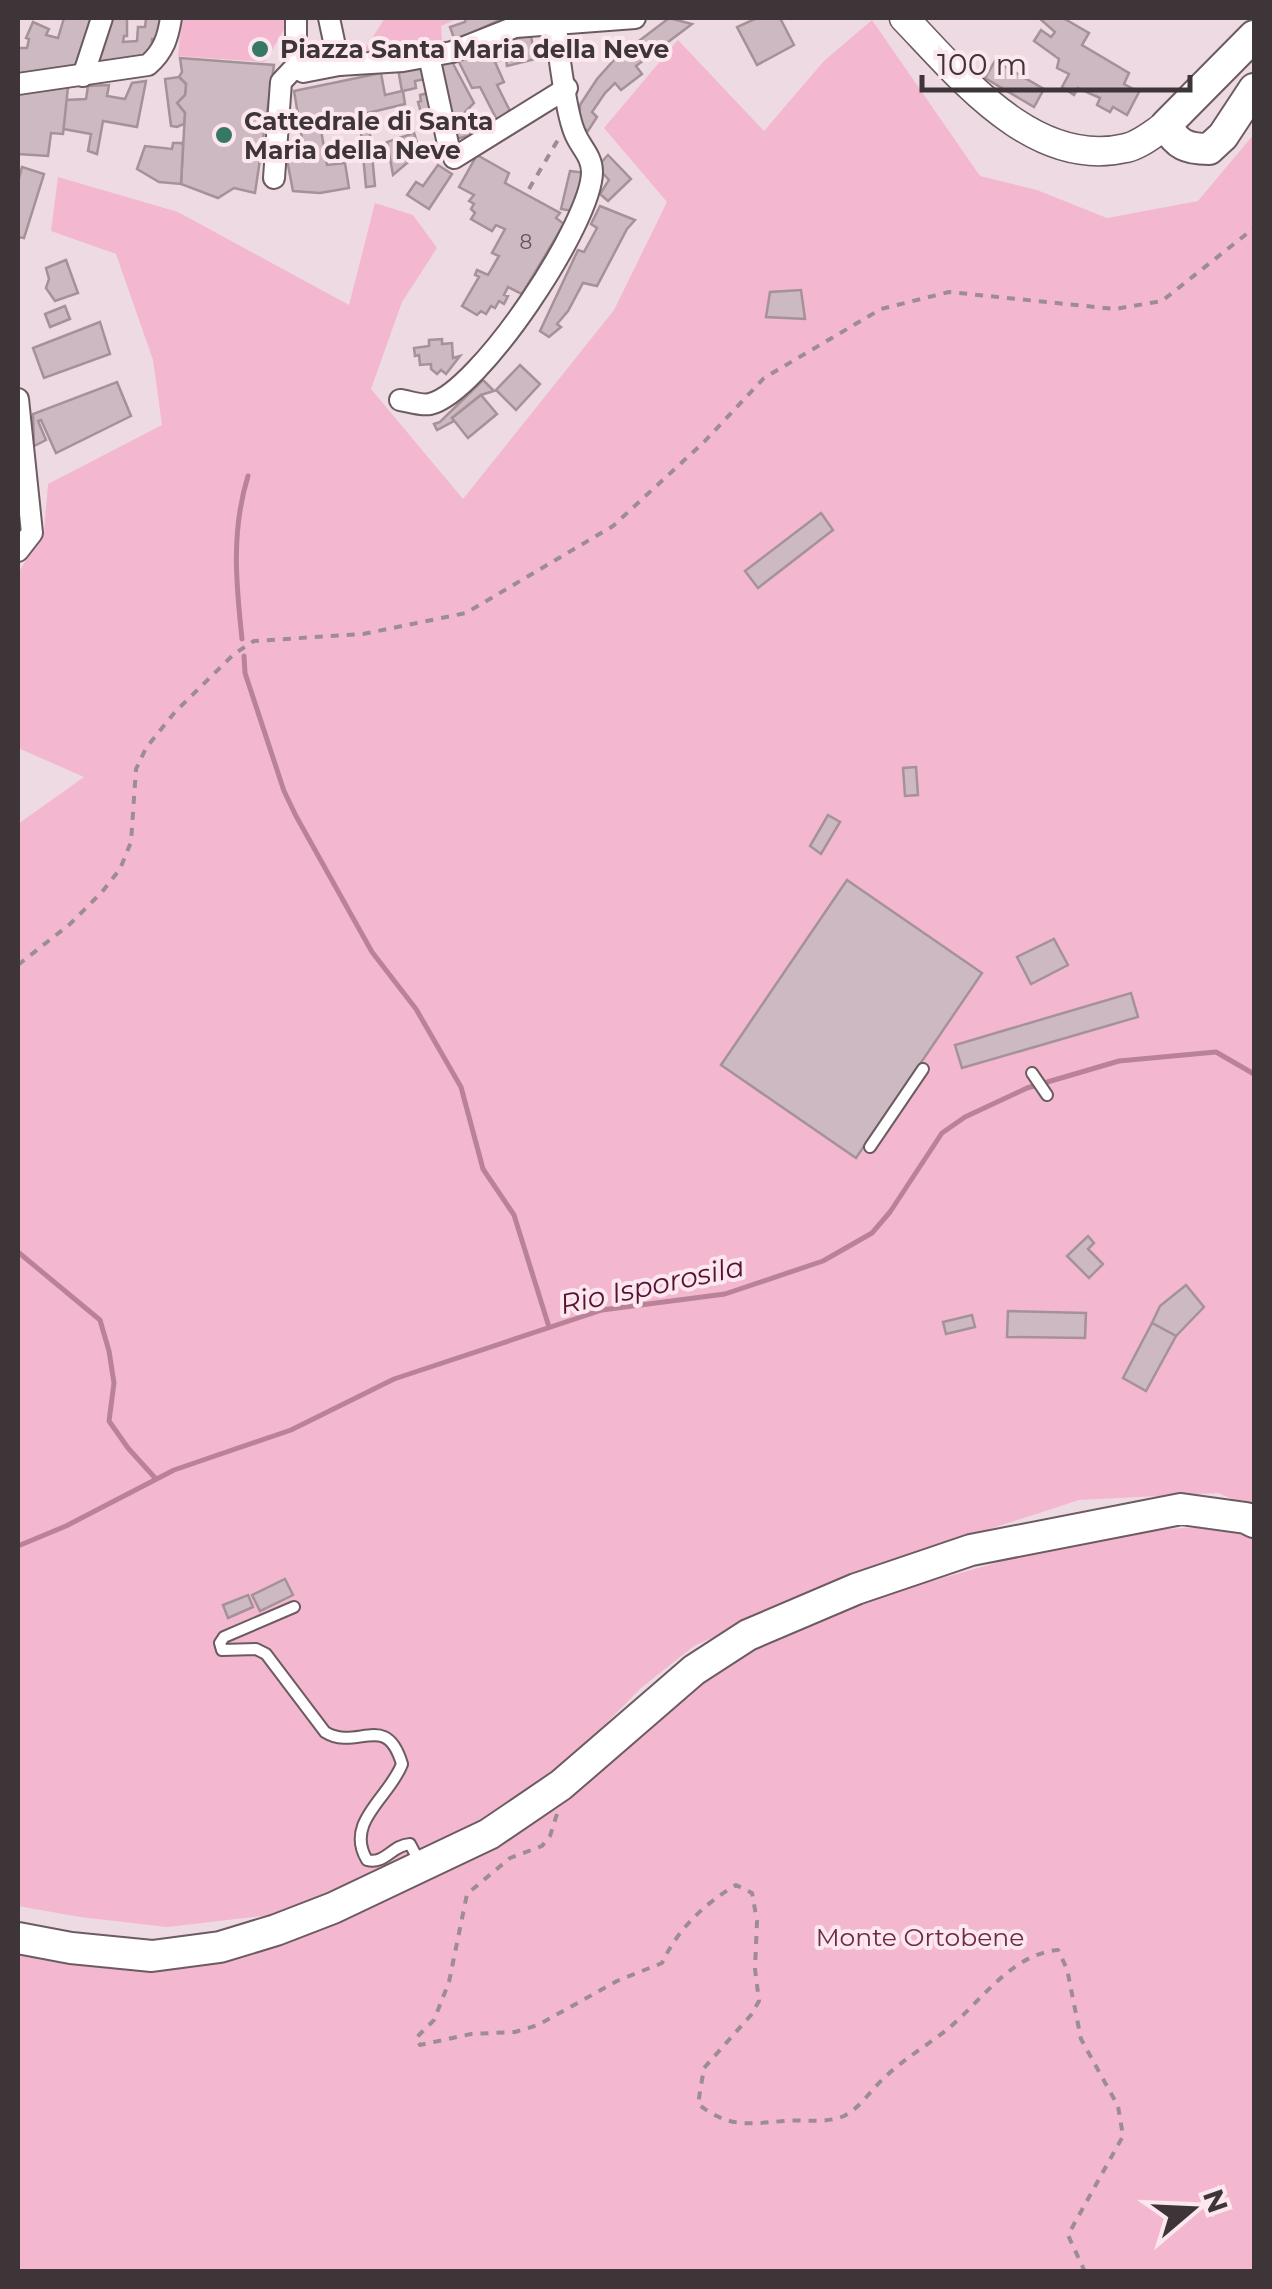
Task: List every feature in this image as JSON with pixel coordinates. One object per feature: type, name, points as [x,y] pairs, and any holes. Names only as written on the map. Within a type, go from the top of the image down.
[{"type":"main road","points":[[1254,36],[1166,125],[1175,142],[1190,149],[1210,149],[1254,89]]},
{"type":"main road","points":[[18,1938],[152,1956],[220,1948],[276,1930],[333,1908],[488,1834],[561,1785],[718,1652],[748,1635],[856,1589],[971,1550],[1181,1509],[1254,1522]]},
{"type":"street","points":[[83,76],[102,18]]},
{"type":"street","points":[[274,178],[281,82],[296,66],[296,18]]},
{"type":"street","points":[[328,18],[338,65]]},
{"type":"street","points":[[296,66],[303,72],[338,65],[403,61],[452,52],[515,26],[636,18]]},
{"type":"street","points":[[904,18],[973,87],[1026,132],[1055,143],[1099,151],[1128,148],[1166,125]]},
{"type":"street","points":[[400,400],[428,405],[452,393],[482,363],[534,298],[586,207],[592,172],[588,153],[574,132],[556,21]]},
{"type":"street","points":[[18,84],[148,64],[159,56],[170,27]]},
{"type":"street","points":[[429,56],[451,151],[566,88]]},
{"type":"street","points":[[18,400],[32,533],[18,551]]},
{"type":"lane","points":[[870,1148],[923,1068]]},
{"type":"lane","points":[[1032,1073],[1046,1095]]},
{"type":"lane","points":[[294,1606],[224,1637],[220,1643],[222,1650],[256,1650],[266,1654],[325,1732],[336,1739],[380,1734],[390,1738],[402,1764],[397,1777],[362,1823],[359,1840],[367,1860],[374,1862],[399,1844],[410,1844],[422,1866]]},
{"type":"path","points":[[528,189],[572,117]]},
{"type":"path","points":[[18,965],[70,924],[120,869],[130,842],[136,769],[146,748],[175,712],[254,642],[363,634],[466,614],[614,526],[704,442],[764,378],[881,309],[949,292],[1115,309],[1162,301],[1254,228]]},
{"type":"path","points":[[561,1785],[557,1819],[542,1846],[510,1858],[467,1894],[450,1982],[434,2020],[416,2038],[420,2045],[470,2034],[515,2032],[538,2025],[617,1981],[662,1963],[671,1944],[709,1901],[736,1885],[752,1893],[759,2000],[751,2015],[704,2068],[698,2104],[719,2120],[745,2124],[820,2121],[845,2116],[884,2078],[959,2020],[995,1982],[1042,1951],[1058,1950],[1067,1969],[1081,2039],[1118,2106],[1123,2136],[1068,2235],[1085,2272]]},
{"type":"green space","points":[[182,18],[285,18],[285,28],[265,62],[178,56]]},
{"type":"green space","points":[[385,18],[459,18],[441,26],[442,41],[392,43],[393,55],[366,56],[365,49]]},
{"type":"green space","points":[[872,20],[980,176],[1037,190],[1107,218],[1198,201],[1254,134],[1254,1508],[1218,1493],[1079,1500],[851,1574],[694,1646],[641,1688],[552,1778],[468,1833],[310,1906],[263,1916],[167,1927],[18,1906],[18,824],[84,777],[18,748],[18,573],[44,531],[48,484],[162,425],[153,360],[116,254],[51,231],[58,177],[178,212],[349,305],[375,203],[413,215],[437,248],[402,302],[371,389],[463,499],[614,310],[667,202],[604,128],[678,40],[764,131],[824,61]]},
{"type":"green space","name":"Monte Ortobene","points":[[1153,1530],[1243,1530],[1254,1537],[1254,2271],[18,2272],[18,1946],[82,1962],[183,1968],[258,1953],[480,1853],[542,1817],[651,1721],[737,1655],[794,1627],[900,1590],[1045,1549]]},
{"type":"building","points":[[64,18],[94,18],[76,72],[18,78],[18,48],[27,48],[26,38],[33,22],[49,29],[46,35],[58,38]]},
{"type":"building","points":[[111,18],[127,18],[123,42],[137,41],[138,27],[145,27],[146,19],[130,18],[166,18],[163,39],[152,39],[152,47],[143,58],[99,68],[96,58]]},
{"type":"building","points":[[466,18],[504,18],[455,41],[450,27]]},
{"type":"building","points":[[669,18],[692,24],[636,66],[642,74],[621,90],[615,83],[605,93],[592,112],[597,117],[588,131],[579,125],[580,105],[597,79],[614,60]]},
{"type":"building","points":[[757,18],[780,18],[794,45],[757,65],[737,27]]},
{"type":"building","points":[[1039,18],[1063,18],[1089,33],[1082,45],[1129,73],[1124,84],[1139,92],[1127,115],[1113,107],[1110,112],[1097,105],[1100,98],[1078,88],[1074,95],[1062,87],[1069,74],[1057,68],[1059,59],[1034,41],[1041,30],[1051,37],[1055,32]]},
{"type":"building","points":[[531,36],[535,59],[507,66],[506,58],[495,62],[504,82],[497,85],[509,109],[509,116],[497,120],[480,87],[472,88],[456,56],[484,43]]},
{"type":"building","name":"Cattedrale di Santa Maria della Neve","points":[[180,58],[274,65],[255,193],[234,188],[218,198],[181,184],[185,113],[177,103],[185,95],[186,84],[179,77]]},
{"type":"building","points":[[450,58],[474,103],[459,118],[472,135],[451,140],[448,124],[456,120],[446,105],[434,62]]},
{"type":"building","points":[[995,61],[1044,89],[1034,107],[985,78]]},
{"type":"building","points":[[428,62],[431,78],[415,81],[416,88],[403,91],[405,104],[368,113],[375,186],[366,187],[360,122],[321,130],[327,165],[345,163],[349,188],[320,193],[293,191],[287,160],[305,156],[294,91],[381,73],[385,95],[402,91],[398,69]]},
{"type":"building","points":[[179,77],[186,84],[185,95],[177,103],[185,113],[184,124],[177,127],[171,126],[165,79]]},
{"type":"building","points":[[146,81],[137,127],[103,121],[97,154],[88,151],[91,134],[63,129],[65,100],[86,99],[88,86],[109,85],[107,96],[125,99],[132,83]]},
{"type":"building","points":[[68,87],[63,134],[51,133],[48,156],[18,154],[18,93]]},
{"type":"building","points":[[428,93],[441,124],[425,127],[418,102],[420,95]]},
{"type":"building","points":[[414,133],[420,152],[393,175],[387,142]]},
{"type":"building","points":[[173,143],[183,146],[181,184],[159,182],[137,169],[145,146],[172,149]]},
{"type":"building","points":[[477,155],[509,173],[505,183],[560,213],[556,218],[564,224],[522,294],[508,287],[504,304],[499,301],[486,314],[481,311],[477,315],[462,306],[479,277],[475,275],[477,270],[488,275],[499,256],[492,253],[505,229],[496,225],[492,231],[471,219],[474,204],[469,201],[474,195],[459,187]]},
{"type":"building","points":[[608,155],[631,179],[608,201],[600,194],[609,180],[597,167]]},
{"type":"building","points":[[438,165],[452,174],[429,209],[407,195],[416,182],[423,186]]},
{"type":"building","points":[[22,167],[44,174],[24,238],[18,237],[18,182]]},
{"type":"building","points":[[570,171],[587,173],[579,212],[561,209]]},
{"type":"building","points":[[600,206],[635,220],[597,286],[583,283],[557,324],[561,327],[549,337],[540,331],[578,250],[584,252],[597,228],[591,224]]},
{"type":"building","points":[[66,260],[78,293],[55,301],[46,288],[46,268]]},
{"type":"building","points":[[801,290],[805,319],[766,317],[770,292]]},
{"type":"building","points":[[65,306],[70,319],[50,327],[45,314]]},
{"type":"building","points":[[100,322],[110,354],[44,378],[33,348]]},
{"type":"building","points":[[442,339],[442,344],[452,343],[453,358],[460,356],[446,374],[441,370],[437,374],[431,364],[420,365],[414,348],[429,346],[429,340]]},
{"type":"building","points":[[520,365],[540,384],[516,410],[496,390]]},
{"type":"building","points":[[483,380],[494,391],[481,395],[452,418],[454,421],[437,430],[434,424]]},
{"type":"building","points":[[117,382],[131,416],[56,453],[41,420],[38,421],[46,440],[34,446],[33,414]]},
{"type":"building","points":[[481,395],[497,414],[468,438],[452,418]]},
{"type":"building","points":[[821,513],[833,530],[758,588],[745,571]]},
{"type":"building","points":[[916,767],[918,795],[905,796],[903,768]]},
{"type":"building","points":[[828,815],[840,822],[821,854],[810,846]]},
{"type":"building","points":[[847,880],[982,973],[856,1158],[721,1065]]},
{"type":"building","points":[[1054,939],[1068,965],[1031,984],[1017,957]]},
{"type":"building","points":[[1131,993],[1138,1017],[962,1068],[955,1045]]},
{"type":"building","points":[[1088,1236],[1094,1243],[1088,1249],[1103,1264],[1089,1278],[1067,1256]]},
{"type":"building","points":[[1186,1285],[1204,1307],[1176,1336],[1152,1323],[1160,1306]]},
{"type":"building","points":[[1008,1311],[1086,1313],[1085,1338],[1007,1337]]},
{"type":"building","points":[[972,1315],[975,1327],[946,1334],[943,1322]]},
{"type":"building","points":[[1152,1323],[1176,1336],[1146,1391],[1123,1378]]},
{"type":"building","points":[[285,1579],[293,1595],[260,1611],[252,1595]]},
{"type":"building","points":[[248,1595],[253,1607],[228,1618],[223,1605]]},
{"type":"waterway","points":[[242,639],[237,537],[248,476]]},
{"type":"waterway","points":[[244,656],[245,673],[284,791],[372,952],[416,1009],[461,1087],[483,1169],[514,1215],[549,1327]]},
{"type":"waterway","name":"Rio Isporosila","points":[[18,1546],[66,1526],[174,1470],[291,1430],[394,1379],[602,1310],[725,1294],[823,1261],[872,1233],[942,1133],[965,1117],[1027,1088],[1119,1061],[1216,1052],[1254,1074]]},
{"type":"waterway","points":[[18,1252],[100,1320],[114,1383],[109,1421],[156,1479]]},
{"type":"place","name":"Piazza Santa Maria della Neve","points":[[260,49]]},
{"type":"place","name":"Cattedrale di Santa Maria della Neve","points":[[224,135]]}]
